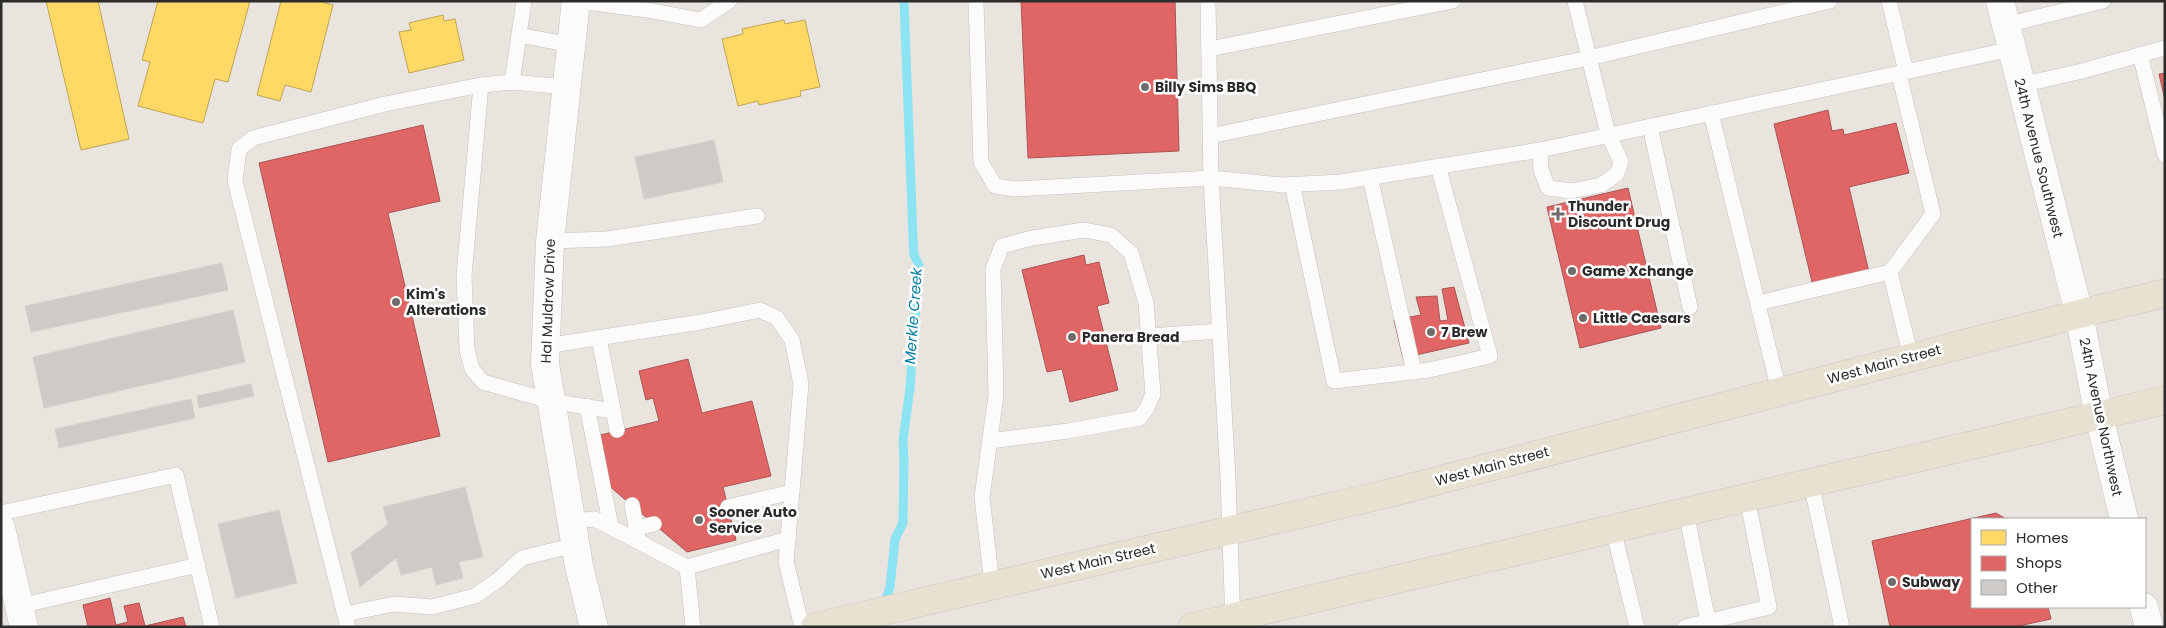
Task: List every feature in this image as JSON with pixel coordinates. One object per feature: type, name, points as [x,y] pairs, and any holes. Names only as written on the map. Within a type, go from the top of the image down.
[{"type":"main road","name":"West Main Street","points":[[815,627],[1386,494],[1779,391],[2165,293]]},
{"type":"main road","points":[[1192,627],[1233,623],[1613,529],[2165,400]]},
{"type":"street","name":"Hal Muldrow Drive","points":[[577,1],[550,241],[545,364],[573,533],[594,627]]},
{"type":"street","name":"24th Avenue Southwest","points":[[2006,25],[2079,314]]},
{"type":"street","name":"24th Avenue Northwest","points":[[2079,314],[2099,416],[2124,518]]},
{"type":"street","points":[[3,542],[21,616]]},
{"type":"street","points":[[2144,608],[2149,627]]},
{"type":"lane","points":[[512,82],[524,1]]},
{"type":"lane","points":[[577,1],[701,20],[729,1]]},
{"type":"lane","points":[[976,1],[981,162],[995,186],[1015,188],[1210,178],[1292,184],[1341,182],[1540,150],[1608,134],[1902,73],[2006,25],[2103,1]]},
{"type":"lane","points":[[1208,1],[1210,178],[1220,331],[1233,623]]},
{"type":"lane","points":[[1209,49],[1453,1]]},
{"type":"lane","points":[[1540,150],[1542,170],[1548,188],[1571,191],[1601,186],[1618,174],[1621,162],[1608,134],[1575,1]]},
{"type":"lane","points":[[1210,136],[1589,58],[1830,1]]},
{"type":"lane","points":[[1758,303],[1890,272],[1933,214],[1902,73],[1889,1]]},
{"type":"lane","points":[[519,35],[571,45]]},
{"type":"lane","points":[[2020,85],[2082,71],[2165,48]]},
{"type":"lane","points":[[2140,54],[2165,155]]},
{"type":"lane","points":[[566,87],[512,82],[481,85],[385,104],[253,138],[239,149],[235,181],[346,621],[394,604],[432,607],[475,596],[498,580],[522,558],[573,533],[595,519],[611,528],[638,535],[687,567],[788,539]]},
{"type":"lane","points":[[481,85],[464,276],[467,350],[472,369],[483,382],[550,401],[613,411]]},
{"type":"lane","points":[[1711,113],[1779,391]]},
{"type":"lane","points":[[1650,126],[1690,307]]},
{"type":"lane","points":[[1292,184],[1334,381],[1414,372],[1490,356],[1438,166]]},
{"type":"lane","points":[[1370,178],[1414,372]]},
{"type":"lane","points":[[550,241],[607,239],[757,216]]},
{"type":"lane","points":[[990,442],[1068,432],[1140,418],[1148,408],[1153,394],[1146,303],[1131,253],[1111,235],[1084,230],[1032,238],[1002,246],[993,270],[996,395],[982,497],[992,586]]},
{"type":"lane","points":[[1890,272],[1911,357]]},
{"type":"lane","points":[[545,346],[701,322],[760,310],[777,318],[792,340],[801,384],[786,562],[802,627]]},
{"type":"lane","points":[[1149,336],[1220,331]]},
{"type":"lane","points":[[599,338],[617,430]]},
{"type":"lane","points":[[587,406],[611,528]]},
{"type":"lane","points":[[1,513],[176,475],[212,627]]},
{"type":"lane","points":[[1811,483],[1842,627]]},
{"type":"lane","points":[[728,507],[792,492]]},
{"type":"lane","points":[[1685,627],[1769,608],[1747,498]]},
{"type":"lane","points":[[632,505],[638,535]]},
{"type":"lane","points":[[1686,512],[1708,621]]},
{"type":"lane","points":[[638,535],[654,524]]},
{"type":"lane","points":[[1613,529],[1637,627]]},
{"type":"lane","points":[[21,616],[198,565]]},
{"type":"lane","points":[[687,567],[692,627]]},
{"type":"building: Homes","points":[[46,1],[98,1],[129,139],[81,150]]},
{"type":"building: Homes","points":[[158,1],[250,1],[228,82],[215,79],[203,123],[138,106],[150,62],[142,60]]},
{"type":"building: Homes","points":[[281,1],[326,1],[325,3],[333,5],[311,92],[285,85],[280,101],[257,95]]},
{"type":"building: Homes","points":[[443,15],[444,21],[455,19],[464,60],[409,73],[399,32],[411,30],[409,23]]},
{"type":"building: Homes","points":[[784,20],[785,24],[805,20],[820,87],[800,91],[801,96],[759,105],[758,101],[738,106],[722,39],[743,34],[742,29]]},
{"type":"building: Shops","points":[[1021,1],[1175,1],[1179,151],[1028,158]]},
{"type":"building: Shops","points":[[2165,73],[2165,100],[2159,74]]},
{"type":"building: Shops","points":[[1828,110],[1832,131],[1843,129],[1844,135],[1896,123],[1909,173],[1849,187],[1869,272],[1813,286],[1774,124]]},
{"type":"building: Shops","points":[[423,125],[440,201],[388,213],[440,436],[328,462],[259,163]]},
{"type":"building: Shops","points":[[1628,188],[1661,328],[1580,348],[1547,207]]},
{"type":"building: Shops","name":"Panera Bread","points":[[1084,255],[1086,265],[1099,262],[1109,303],[1097,306],[1118,390],[1070,402],[1062,369],[1047,372],[1022,270]]},
{"type":"building: Shops","name":"7 Brew","points":[[1454,287],[1469,343],[1403,358],[1394,320],[1421,315],[1416,297],[1437,296],[1440,321],[1448,320],[1442,289]]},
{"type":"building: Shops","points":[[688,359],[702,413],[752,401],[771,476],[723,487],[736,540],[687,552],[608,485],[596,436],[659,421],[653,398],[646,400],[639,371]]},
{"type":"building: Shops","points":[[1996,513],[2004,518],[1974,518]]},
{"type":"building: Shops","points":[[1971,519],[1971,608],[2048,608],[2051,619],[2014,627],[1890,627],[1872,541]]},
{"type":"building: Shops","points":[[110,598],[116,625],[128,622],[124,606],[139,603],[145,626],[183,617],[186,627],[88,627],[83,605]]},
{"type":"building: Other","points":[[714,140],[723,182],[644,199],[635,157]]},
{"type":"building: Other","points":[[222,263],[228,290],[31,332],[25,306]]},
{"type":"building: Other","points":[[233,310],[245,362],[44,408],[33,357]]},
{"type":"building: Other","points":[[251,384],[254,396],[199,408],[197,396]]},
{"type":"building: Other","points":[[191,399],[195,418],[59,448],[55,429]]},
{"type":"building: Other","points":[[465,487],[483,557],[459,562],[463,578],[436,585],[432,567],[401,575],[396,558],[360,587],[351,553],[388,524],[383,507]]},
{"type":"building: Other","points":[[279,510],[297,583],[236,598],[218,524]]},
{"type":"waterway","name":"Merkle Creek","points":[[877,627],[890,587],[895,539],[903,523],[903,440],[910,388],[919,265],[914,255],[904,1]]},
{"type":"place","name":"Billy Sims BBQ","points":[[1145,87]]},
{"type":"place","name":"Thunder Discount Drug","points":[[1558,214]]},
{"type":"place","name":"Game Xchange","points":[[1572,271]]},
{"type":"place","name":"Kim's Alterations","points":[[396,302]]},
{"type":"place","name":"Little Caesars","points":[[1583,318]]},
{"type":"place","name":"7 Brew","points":[[1431,332]]},
{"type":"place","name":"Panera Bread","points":[[1072,337]]},
{"type":"place","name":"Sooner Auto Service","points":[[699,520]]},
{"type":"place","name":"Subway","points":[[1892,582]]}]
